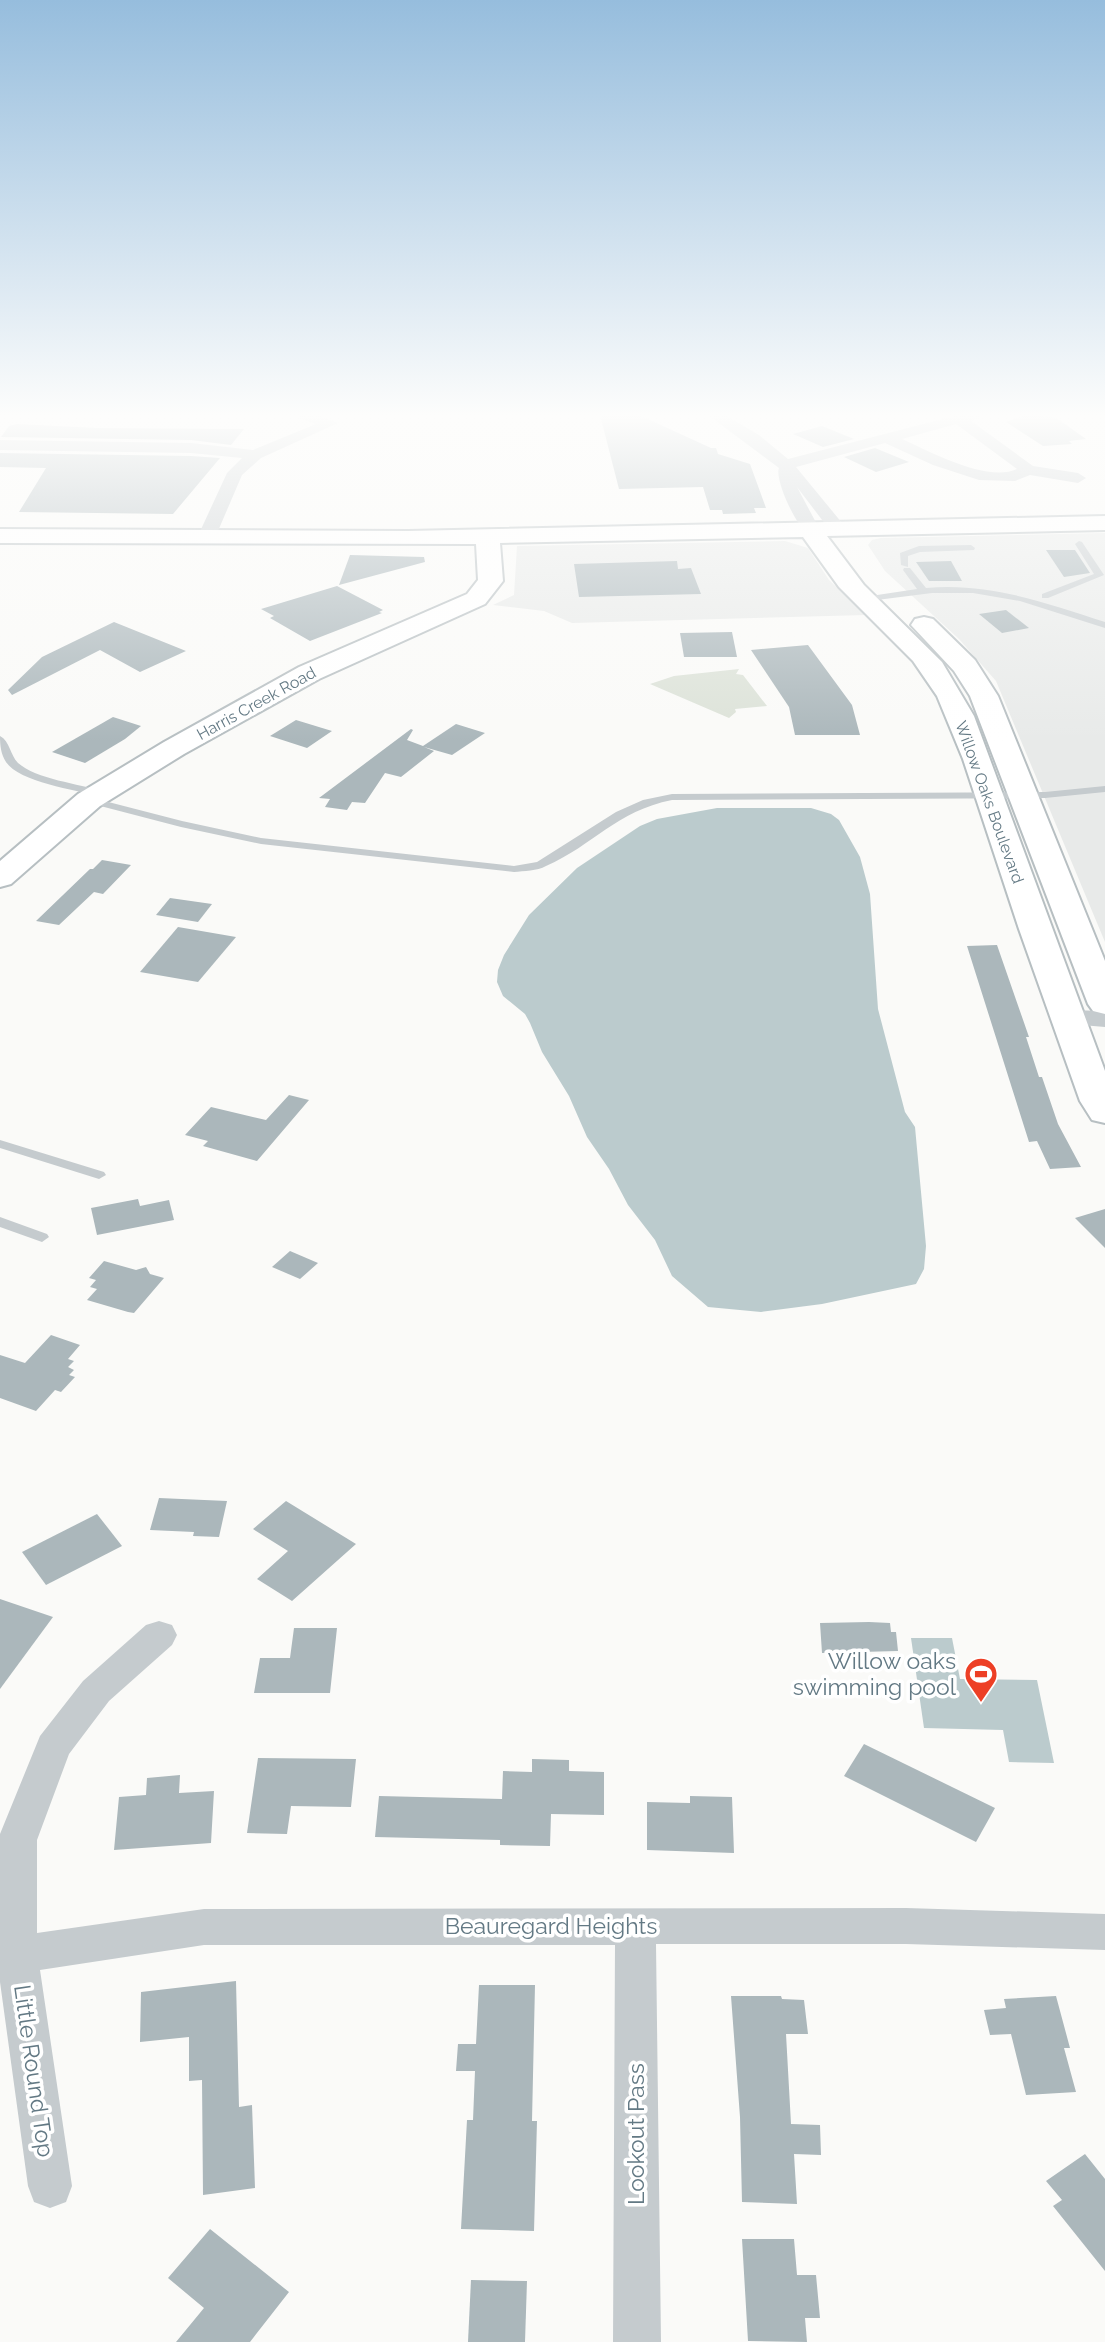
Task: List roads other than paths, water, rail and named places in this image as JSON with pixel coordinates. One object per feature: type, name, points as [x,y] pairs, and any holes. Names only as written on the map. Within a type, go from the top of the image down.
[{"type":"street","points":[[206,538],[212,524]]},
{"type":"street","points":[[819,524],[824,530]]},
{"type":"street","points":[[822,524],[824,530]]},
{"type":"street","points":[[0,536],[488,537],[1053,524]]},
{"type":"street","name":"Willow Oaks Boulevard","points":[[824,530],[837,570],[938,637],[965,666],[984,696],[1105,1004]]},
{"type":"street","name":"Harris Creek Road","points":[[0,877],[94,796],[309,673],[476,599],[491,581],[488,537]]},
{"type":"street","name":"Willow Oaks Boulevard","points":[[878,598],[934,669],[951,696],[989,794],[1067,1018],[1098,1101],[1105,1112]]},
{"type":"street","points":[[1067,1018],[1105,1019]]},
{"type":"street","name":"Little Round Top","points":[[50,2186],[8,1959],[17,1840],[53,1747],[96,1691],[159,1635]]},
{"type":"street","name":"Lookout Pass","points":[[635,1925],[637,2342]]},
{"type":"street","name":"Beauregard Heights","points":[[8,1959],[204,1927],[941,1926],[1105,1932]]},
{"type":"lane","points":[[1045,596],[1099,575],[1100,572],[1079,544]]},
{"type":"lane","points":[[924,592],[906,568],[903,555],[912,550],[971,548]]},
{"type":"lane","points":[[878,598],[958,589],[1000,594],[1105,625]]},
{"type":"lane","points":[[0,739],[12,763],[27,774],[202,829],[291,845],[514,869],[540,865],[620,814],[660,799],[685,796],[1024,795],[1105,789]]},
{"type":"lane","points":[[0,1144],[99,1175]]},
{"type":"lane","points":[[0,1222],[42,1237]]},
{"type":"place","name":"Willow oaks swimming pool","points":[[981,1704]]}]
